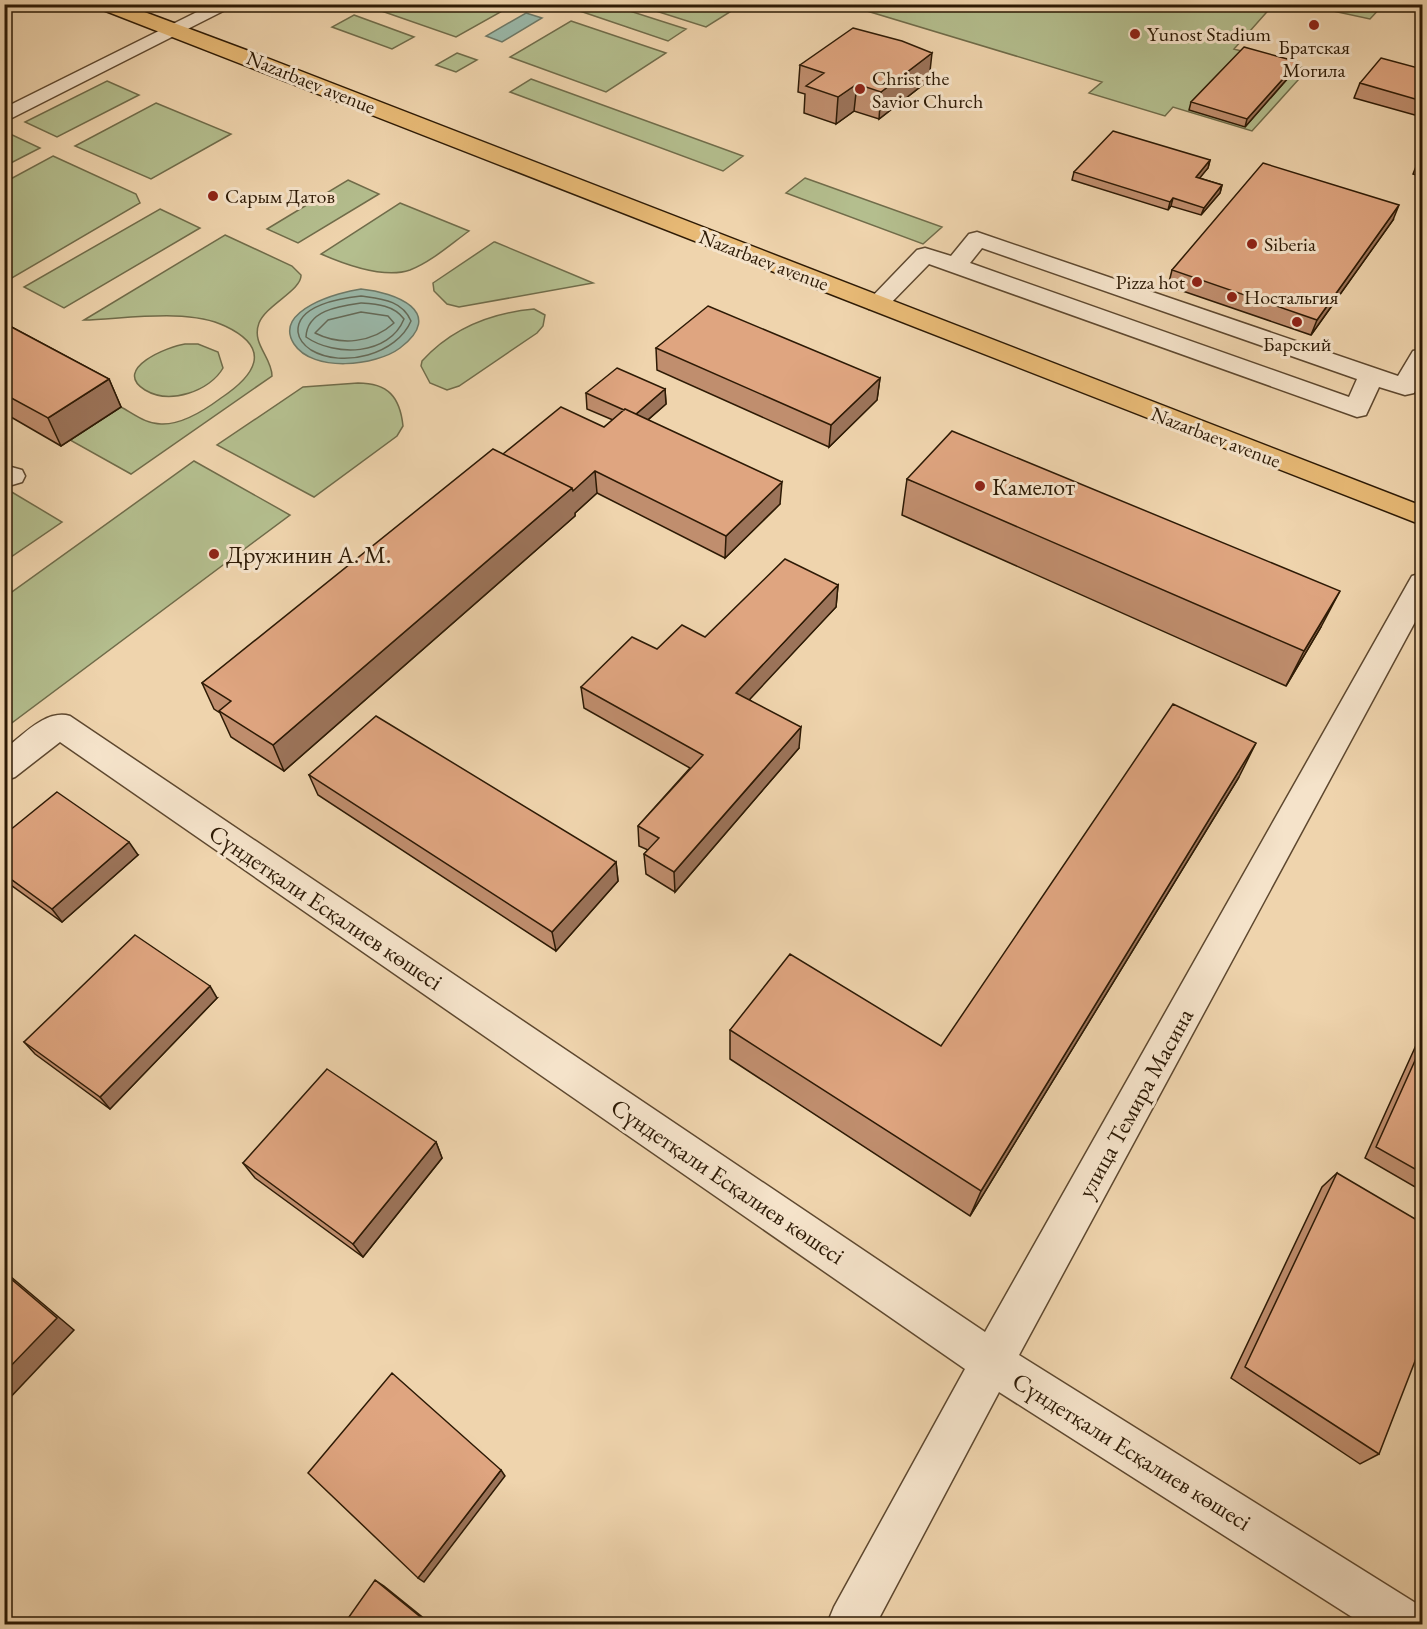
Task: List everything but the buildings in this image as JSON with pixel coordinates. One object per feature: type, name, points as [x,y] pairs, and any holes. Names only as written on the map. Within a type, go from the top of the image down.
[{"type":"main road","name":"Nazarbaev avenue","points":[[105,4],[1422,516]]},
{"type":"street","points":[[4,116],[228,4]]},
{"type":"street","points":[[955,266],[977,239],[1405,387],[1422,356]]},
{"type":"street","points":[[877,304],[925,255],[1357,409],[1372,374]]},
{"type":"street","name":"улица Темира Масина","points":[[852,1624],[992,1362],[1422,583]]},
{"type":"street","name":"Сүндетқали Есқалиев көшесі","points":[[4,768],[59,725],[992,1362],[1405,1624]]},
{"type":"green space","points":[[578,4],[611,5],[686,29],[668,41],[571,8]]},
{"type":"green space","points":[[373,5],[513,5],[456,37],[370,7]]},
{"type":"green space","points":[[637,5],[741,5],[706,27]]},
{"type":"green space","points":[[847,5],[1273,5],[1234,49],[1308,69],[1252,131],[1173,107],[1165,116],[1089,93],[1102,82]]},
{"type":"green space","points":[[1305,5],[1383,5],[1370,19]]},
{"type":"green space","points":[[354,15],[414,37],[392,49],[332,27]]},
{"type":"green space","points":[[571,21],[666,53],[606,92],[510,57]]},
{"type":"green space","points":[[457,53],[477,60],[456,72],[436,65]]},
{"type":"green space","points":[[531,79],[743,156],[723,171],[510,92]]},
{"type":"green space","points":[[107,81],[139,95],[57,137],[25,122]]},
{"type":"green space","points":[[156,103],[231,134],[151,179],[75,146]]},
{"type":"green space","points":[[6,132],[40,148],[5,166]]},
{"type":"green space","points":[[53,156],[136,194],[140,203],[5,282],[5,182]]},
{"type":"green space","points":[[805,178],[942,227],[923,244],[786,193]]},
{"type":"green space","points":[[348,180],[379,194],[298,243],[267,229]]},
{"type":"green space","points":[[400,203],[469,231],[426,262],[400,272],[376,272],[321,254]]},
{"type":"green space","points":[[160,209],[200,228],[64,308],[24,287]]},
{"type":"green space","points":[[225,235],[292,266],[301,275],[296,286],[263,316],[259,323],[258,337],[272,376],[131,474],[70,440],[121,407],[157,424],[178,422],[194,416],[233,390],[250,372],[254,362],[254,353],[250,344],[225,326],[210,321],[175,316],[84,320]]},
{"type":"green space","points":[[494,242],[593,283],[459,307],[447,304],[434,291],[433,283]]},
{"type":"green space","points":[[534,309],[545,315],[543,326],[537,333],[459,386],[447,390],[430,383],[421,366],[422,361],[446,340],[473,324],[503,314]]},
{"type":"green space","points":[[185,344],[198,344],[218,352],[223,368],[209,383],[188,393],[166,396],[145,390],[136,382],[135,374],[138,367],[146,360],[167,349]]},
{"type":"green space","points":[[358,383],[377,386],[391,394],[399,407],[403,426],[397,436],[314,497],[217,445],[303,387]]},
{"type":"green space","points":[[194,461],[290,515],[5,728],[5,597]]},
{"type":"green space","points":[[5,488],[62,522],[5,561]]},
{"type":"water","points":[[526,13],[542,18],[502,42],[486,36]]},
{"type":"water","points":[[361,289],[401,299],[417,314],[419,324],[413,335],[400,348],[376,359],[345,364],[315,359],[303,353],[294,344],[290,332],[292,321],[300,312],[325,299]]},
{"type":"place","name":"Братская Могила","points":[[1314,25]]},
{"type":"place","name":"Yunost Stadium","points":[[1135,34]]},
{"type":"place","name":"Christ the Savior Church","points":[[860,89]]},
{"type":"place","name":"Сарым Датов","points":[[213,196]]},
{"type":"place","name":"Siberia","points":[[1252,244]]},
{"type":"place","name":"Pizza hot","points":[[1197,282]]},
{"type":"place","name":"Ностальгия","points":[[1232,297]]},
{"type":"place","name":"Барский","points":[[1297,322]]},
{"type":"place","name":"Камелот","points":[[980,486]]},
{"type":"place","name":"Дружинин А. М.","points":[[214,554]]}]
